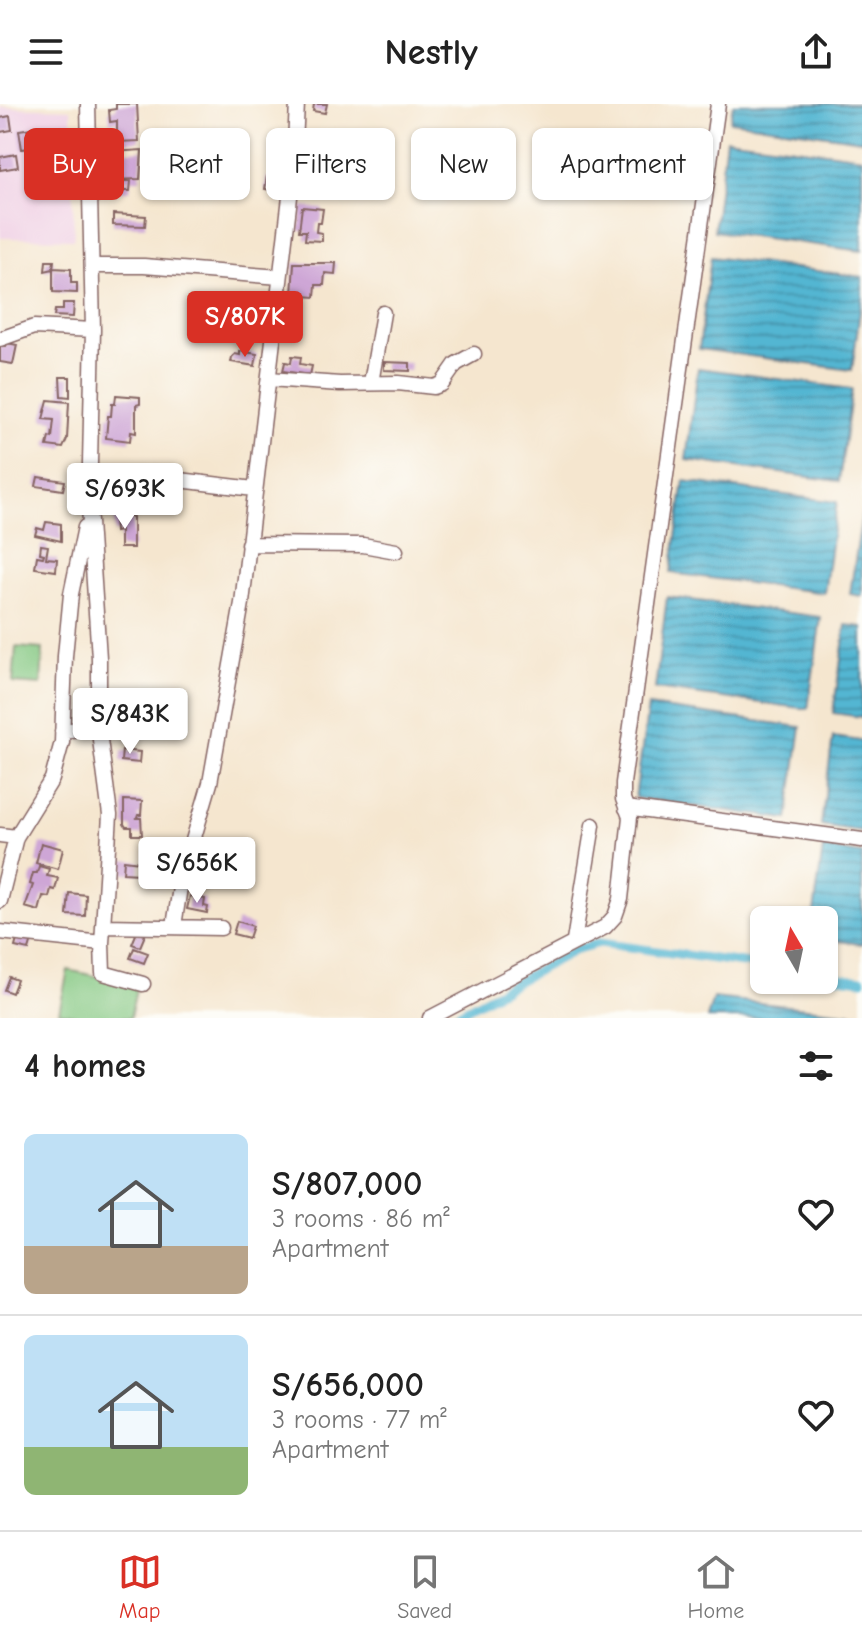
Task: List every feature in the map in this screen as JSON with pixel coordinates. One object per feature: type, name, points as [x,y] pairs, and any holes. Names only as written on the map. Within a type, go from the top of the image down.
[{"type":"street","points":[[88,104],[93,330],[89,507],[99,658],[99,732],[110,815],[103,973],[143,984]]},
{"type":"street","points":[[174,926],[181,881],[210,783],[242,603],[294,163],[297,104]]},
{"type":"street","points":[[430,1018],[605,927],[615,916],[621,899],[630,817],[623,783],[718,104]]},
{"type":"street","points":[[92,266],[144,266],[280,277]]},
{"type":"street","points":[[371,383],[383,313]]},
{"type":"street","points":[[0,339],[34,327],[93,330]]},
{"type":"street","points":[[269,379],[434,387],[442,384],[456,364],[474,354]]},
{"type":"street","points":[[91,475],[163,478],[254,489]]},
{"type":"street","points":[[0,901],[16,837],[52,779],[62,731],[71,594],[89,507]]},
{"type":"street","points":[[248,544],[363,545],[396,551]]},
{"type":"street","points":[[62,731],[88,728],[99,732]]},
{"type":"street","points":[[626,808],[862,840]]},
{"type":"street","points":[[574,941],[593,825]]},
{"type":"street","points":[[0,835],[16,837]]},
{"type":"street","points":[[103,926],[221,928]]},
{"type":"street","points":[[0,932],[102,943]]},
{"type":"shaded area","points":[[0,107],[71,109],[71,128],[24,128],[24,200],[73,200],[74,239],[0,238]]},
{"type":"green space","points":[[16,647],[43,649],[41,685],[13,683]]},
{"type":"green space","points":[[68,970],[137,985],[130,1018],[84,1018],[59,1012]]},
{"type":"water","points":[[733,104],[862,104],[862,140],[730,121]]},
{"type":"water","points":[[726,139],[862,157],[862,251],[714,231]]},
{"type":"water","points":[[711,257],[862,277],[852,370],[699,349]]},
{"type":"water","points":[[698,368],[852,389],[839,481],[686,460]]},
{"type":"water","points":[[684,481],[837,502],[824,593],[671,573]]},
{"type":"water","points":[[862,514],[862,596],[850,594]]},
{"type":"water","points":[[667,597],[821,617],[808,709],[655,689]]},
{"type":"water","points":[[846,625],[862,627],[862,717],[833,713]]},
{"type":"water","points":[[648,706],[801,727],[788,819],[635,798]]},
{"type":"water","points":[[833,737],[862,741],[862,831],[821,825]]},
{"type":"water","points":[[823,848],[862,854],[862,944],[838,941],[838,906],[815,906]]},
{"type":"water","points":[[713,998],[862,1014],[862,1018],[707,1018]]},
{"type":"building","points":[[116,104],[137,104],[139,141],[124,142],[124,128],[117,128],[117,121],[110,122],[109,110],[116,109]]},
{"type":"building","points":[[314,104],[327,104],[325,113],[313,111]]},
{"type":"building","points":[[10,116],[12,130],[0,132],[0,118]]},
{"type":"building","points":[[24,129],[24,149],[22,149],[19,130]]},
{"type":"building","points":[[140,150],[140,179],[124,180],[124,151]]},
{"type":"building","points":[[16,154],[18,167],[0,170],[0,157]]},
{"type":"building","points":[[124,181],[131,181],[130,191],[124,191]]},
{"type":"building","points":[[302,207],[323,209],[316,232],[322,233],[322,241],[305,240],[306,231],[299,231]]},
{"type":"building","points":[[113,214],[146,216],[145,226],[113,225]]},
{"type":"building","points":[[46,261],[54,261],[53,268],[71,269],[71,283],[77,283],[77,293],[53,292],[53,269],[45,271]]},
{"type":"building","points":[[294,263],[336,263],[335,274],[325,273],[324,285],[316,285],[315,297],[292,295]]},
{"type":"building","points":[[247,298],[267,300],[266,313],[245,310]]},
{"type":"building","points":[[63,303],[74,303],[73,317],[54,316],[55,310],[63,310]]},
{"type":"building","points":[[246,312],[254,313],[253,323],[261,325],[259,337],[236,333],[239,320],[245,322]]},
{"type":"building","points":[[290,316],[305,318],[303,331],[288,329]]},
{"type":"building","points":[[7,343],[17,345],[13,364],[0,362],[0,345],[6,346]]},
{"type":"building","points":[[240,351],[257,354],[255,366],[231,362],[235,354],[240,355]]},
{"type":"building","points":[[292,356],[301,357],[300,364],[312,366],[310,375],[283,371],[285,362],[291,363]]},
{"type":"building","points":[[384,362],[410,363],[410,371],[384,370]]},
{"type":"building","points":[[60,377],[70,377],[70,397],[61,396]]},
{"type":"building","points":[[116,395],[140,397],[140,404],[136,405],[136,433],[131,432],[130,441],[106,438],[108,416],[111,416]]},
{"type":"building","points":[[48,400],[69,402],[67,439],[63,448],[47,446],[49,437],[52,438],[54,420],[43,419]]},
{"type":"building","points":[[38,477],[65,481],[63,490],[36,486]]},
{"type":"building","points":[[121,513],[133,517],[133,548],[120,548],[120,531],[115,532],[114,518],[121,518]]},
{"type":"building","points":[[46,522],[61,524],[61,541],[35,535],[37,528],[44,530]]},
{"type":"building","points":[[41,545],[48,546],[46,558],[57,559],[56,571],[35,568],[37,556],[43,557],[44,554],[40,553]]},
{"type":"building","points":[[122,750],[140,752],[139,763],[121,761]]},
{"type":"building","points":[[124,800],[142,801],[141,815],[137,818],[141,818],[142,835],[132,835],[132,827],[124,824]]},
{"type":"building","points":[[41,843],[63,849],[58,869],[36,863]]},
{"type":"building","points":[[124,860],[140,862],[139,874],[123,873]]},
{"type":"building","points":[[39,866],[49,869],[47,876],[58,878],[55,890],[51,889],[49,897],[43,896],[39,911],[25,907],[33,885],[30,884],[33,873],[37,873]]},
{"type":"building","points":[[199,870],[215,874],[213,885],[209,884],[208,890],[196,888]]},
{"type":"building","points":[[69,893],[86,895],[85,916],[67,915]]},
{"type":"building","points":[[190,896],[205,899],[207,913],[187,909]]},
{"type":"building","points":[[237,921],[253,926],[249,938],[233,934]]},
{"type":"building","points":[[137,932],[145,935],[140,947],[132,944]]},
{"type":"building","points":[[18,936],[32,940],[29,950],[15,947]]},
{"type":"building","points":[[134,948],[148,953],[144,963],[130,958]]},
{"type":"building","points":[[9,977],[17,980],[12,993],[4,990]]},
{"type":"waterway","points":[[450,1018],[577,949],[600,943],[750,964]]},
{"type":"waterway","points":[[838,977],[862,980]]}]
